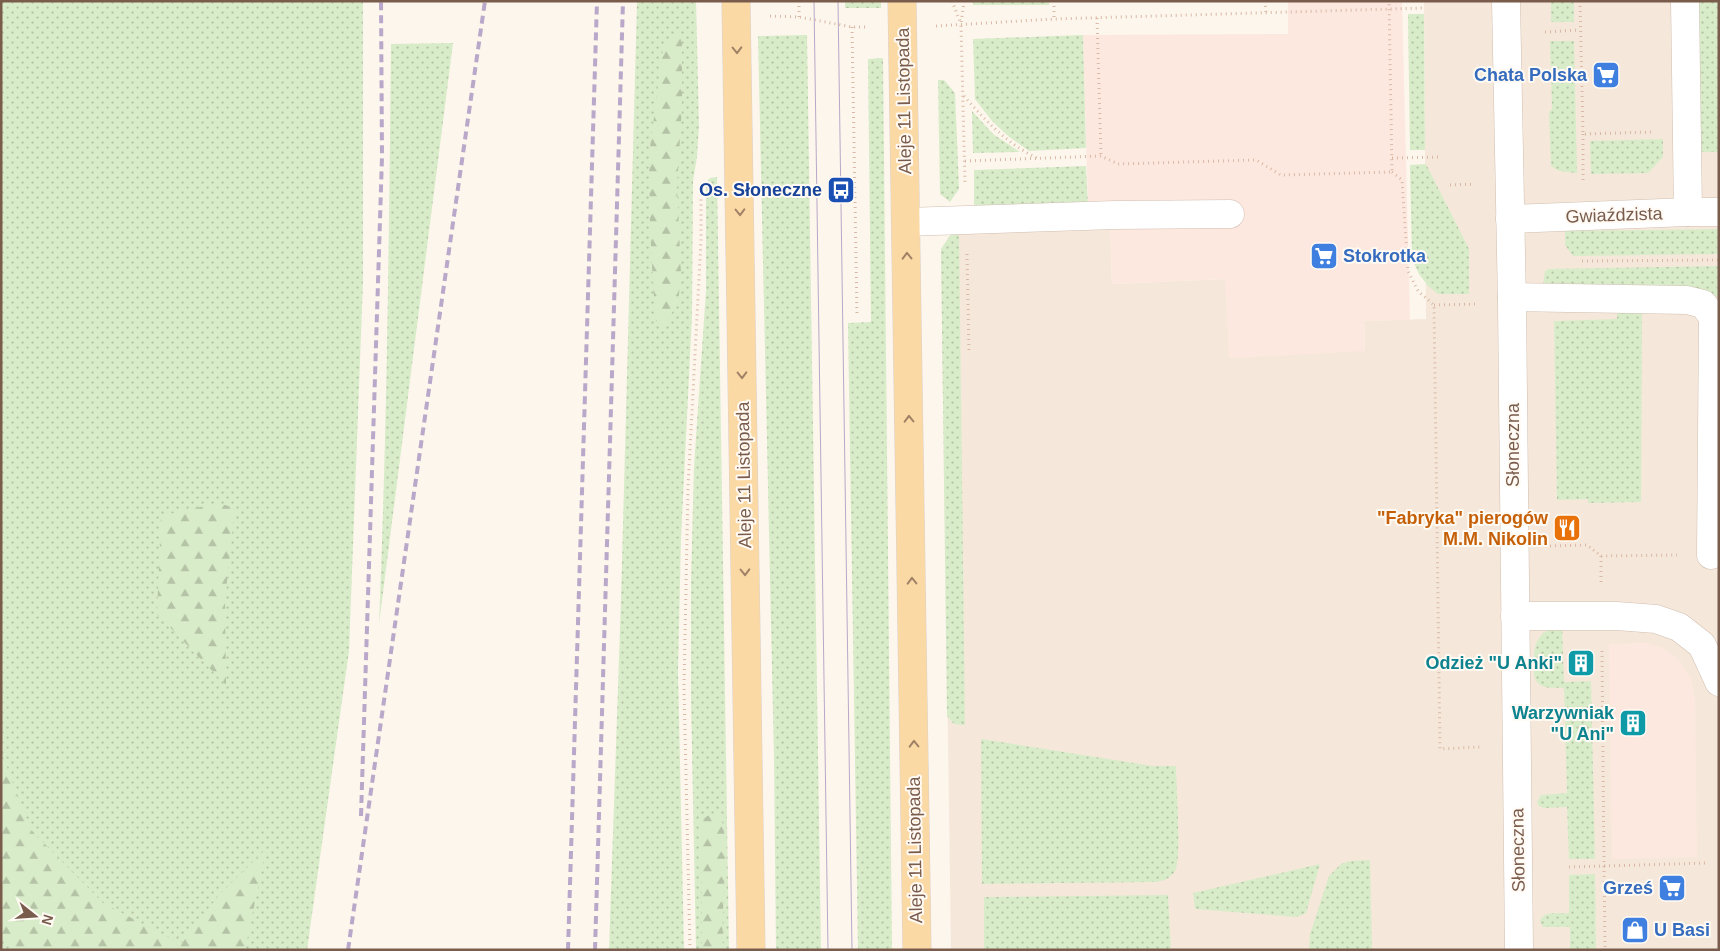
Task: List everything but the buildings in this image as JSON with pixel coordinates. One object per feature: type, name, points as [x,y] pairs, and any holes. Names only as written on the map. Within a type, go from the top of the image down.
[{"type":"main road","name":"Aleje 11 Listopada","points":[[736,10],[751,950]]},
{"type":"main road","name":"Aleje 11 Listopada","points":[[902,14],[917,950]]},
{"type":"street","name":"Słoneczna","points":[[1506,1],[1512,297],[1519,950]]},
{"type":"street","points":[[1685,1],[1688,212]]},
{"type":"street","name":"Gwiaździsta","points":[[1510,219],[1719,212]]},
{"type":"street","points":[[906,222],[1115,215],[1230,214]]},
{"type":"street","points":[[1512,297],[1687,300],[1703,304],[1713,317],[1711,555]]},
{"type":"street","points":[[1515,616],[1617,616],[1656,619],[1679,626],[1702,645],[1719,682]]},
{"type":"path","points":[[799,1],[799,17]]},
{"type":"path","points":[[952,1],[961,24]]},
{"type":"path","points":[[961,24],[964,1]]},
{"type":"path","points":[[1054,1],[1054,19]]},
{"type":"path","points":[[1266,1],[1266,13]]},
{"type":"path","points":[[1390,1],[1392,172]]},
{"type":"path","points":[[1580,1],[1583,182]]},
{"type":"path","points":[[736,10],[758,16],[799,17],[852,27],[902,14],[961,24],[1054,19],[1424,8]]},
{"type":"path","points":[[1098,18],[1101,156]]},
{"type":"path","points":[[852,27],[857,317]]},
{"type":"path","points":[[1545,32],[1580,30]]},
{"type":"path","points":[[964,95],[996,130],[1019,148],[1038,159]]},
{"type":"path","points":[[1583,134],[1659,131]]},
{"type":"path","points":[[965,161],[1101,156],[1118,164],[1256,160],[1281,175],[1392,172],[1402,180],[1408,271],[1418,290],[1434,305],[1462,304]]},
{"type":"path","points":[[1392,158],[1441,157]]},
{"type":"path","points":[[690,950],[684,688],[688,488],[701,240],[701,181]]},
{"type":"path","points":[[1450,185],[1483,184]]},
{"type":"path","points":[[1580,261],[1719,260]]},
{"type":"path","points":[[1434,305],[1440,749],[1480,747]]},
{"type":"path","points":[[1549,546],[1587,545],[1601,556],[1711,555]]},
{"type":"path","points":[[1601,556],[1601,589]]},
{"type":"path","points":[[1602,647],[1605,950]]},
{"type":"path","points":[[1569,867],[1707,863]]},
{"type":"shaded area","points":[[1288,1],[1402,1],[1410,320],[1364,321],[1365,351],[1229,358],[1225,279],[1112,284],[1110,224],[1088,207],[1083,35],[1288,34]]},
{"type":"shaded area","points":[[1424,1],[1719,1],[1719,950],[951,950],[941,249],[951,234],[1110,224],[1112,284],[1225,279],[1365,351],[1364,321],[1426,319]]},
{"type":"shaded area","points":[[1646,643],[1665,649],[1680,661],[1690,677],[1695,698],[1697,857],[1612,859],[1609,644]]},
{"type":"green space","points":[[1,1],[363,1],[363,281],[349,651],[307,950],[1,950]]},
{"type":"green space","points":[[637,1],[696,1],[699,125],[693,181],[692,316],[681,537],[678,671],[684,950],[609,950],[621,600]]},
{"type":"green space","points":[[845,1],[881,1],[881,8],[845,8]]},
{"type":"green space","points":[[973,1],[1049,1],[1049,5],[973,5]]},
{"type":"green space","points":[[1551,1],[1574,1],[1574,22],[1551,22]]},
{"type":"green space","points":[[1696,1],[1719,1],[1719,152],[1699,152]]},
{"type":"green space","points":[[1408,14],[1424,14],[1425,150],[1410,150]]},
{"type":"green space","points":[[679,33],[682,42],[682,105],[677,187],[681,275],[678,303],[661,330],[656,321],[653,285],[649,155],[664,41]]},
{"type":"green space","points":[[807,35],[821,950],[776,950],[774,758],[758,36]]},
{"type":"green space","points":[[1083,35],[1086,148],[1029,151],[1008,136],[992,121],[975,99],[973,39]]},
{"type":"green space","points":[[1550,41],[1574,41],[1577,173],[1559,171],[1551,166],[1549,112],[1552,109]]},
{"type":"green space","points":[[453,43],[379,624],[386,407],[391,44]]},
{"type":"green space","points":[[883,58],[892,950],[858,950],[848,323],[871,322],[868,59]]},
{"type":"green space","points":[[938,80],[944,80],[955,93],[959,189],[950,202],[940,194]]},
{"type":"green space","points":[[972,111],[993,134],[1020,152],[973,153]]},
{"type":"green space","points":[[1663,139],[1663,157],[1648,173],[1591,174],[1590,141]]},
{"type":"green space","points":[[1426,164],[1469,249],[1469,294],[1438,294],[1428,286],[1419,274],[1412,259],[1410,165]]},
{"type":"green space","points":[[1086,166],[1088,207],[974,211],[974,170]]},
{"type":"green space","points":[[717,177],[729,950],[696,950],[691,699],[691,582],[694,467],[706,290],[706,182],[710,178]]},
{"type":"green space","points":[[1719,229],[1719,254],[1573,256],[1565,245],[1565,231]]},
{"type":"green space","points":[[959,231],[965,725],[954,724],[947,716],[941,249],[951,234]]},
{"type":"green space","points":[[1719,266],[1719,298],[1710,293],[1543,286],[1545,271],[1549,269]]},
{"type":"green space","points":[[1642,308],[1641,502],[1588,503],[1588,499],[1557,500],[1554,321],[1617,319],[1617,309]]},
{"type":"green space","points":[[218,503],[235,508],[225,599],[226,685],[157,614],[161,516]]},
{"type":"green space","points":[[1562,626],[1564,682],[1591,681],[1595,859],[1569,859],[1567,807],[1544,808],[1539,806],[1537,802],[1541,795],[1567,793],[1564,688],[1541,685],[1535,679],[1534,672],[1536,643],[1539,638],[1548,630]]},
{"type":"green space","points":[[981,739],[1153,766],[1176,766],[1178,852],[1175,871],[1167,879],[1156,882],[982,884]]},
{"type":"green space","points":[[1,752],[31,830],[103,903],[181,944],[219,895],[266,849],[245,950],[11,950],[1,935]]},
{"type":"green space","points":[[714,813],[720,814],[725,841],[723,950],[702,950],[700,820]]},
{"type":"green space","points":[[1370,860],[1372,950],[1309,950],[1310,934],[1329,876],[1341,864],[1350,861]]},
{"type":"green space","points":[[1320,864],[1306,913],[1297,917],[1195,909],[1193,893]]},
{"type":"green space","points":[[1595,874],[1596,950],[1570,950],[1570,927],[1543,927],[1540,921],[1548,914],[1569,913],[1569,875]]},
{"type":"green space","points":[[1168,895],[1171,950],[984,950],[984,897]]},
{"type":"tram line","points":[[814,1],[828,950]]},
{"type":"tram line","points":[[838,1],[852,950]]},
{"type":"railway","points":[[361,816],[382,157],[381,1]]},
{"type":"railway","points":[[348,950],[485,1]]},
{"type":"railway","points":[[568,950],[597,1]]},
{"type":"railway","points":[[595,950],[623,1]]},
{"type":"place","name":"Chata Polska","points":[[1606,75]]},
{"type":"place","name":"Os. Słoneczne","points":[[841,190]]},
{"type":"place","name":"Stokrotka","points":[[1324,256]]},
{"type":"place","name":"\"Fabryka\" pierogów M.M. Nikolin","points":[[1567,528]]},
{"type":"place","name":"Odzież \"U Anki\"","points":[[1581,663]]},
{"type":"place","name":"Warzywniak \"U Ani\"","points":[[1633,723]]},
{"type":"place","name":"Grześ","points":[[1672,888]]},
{"type":"place","name":"U Basi","points":[[1635,930]]}]
